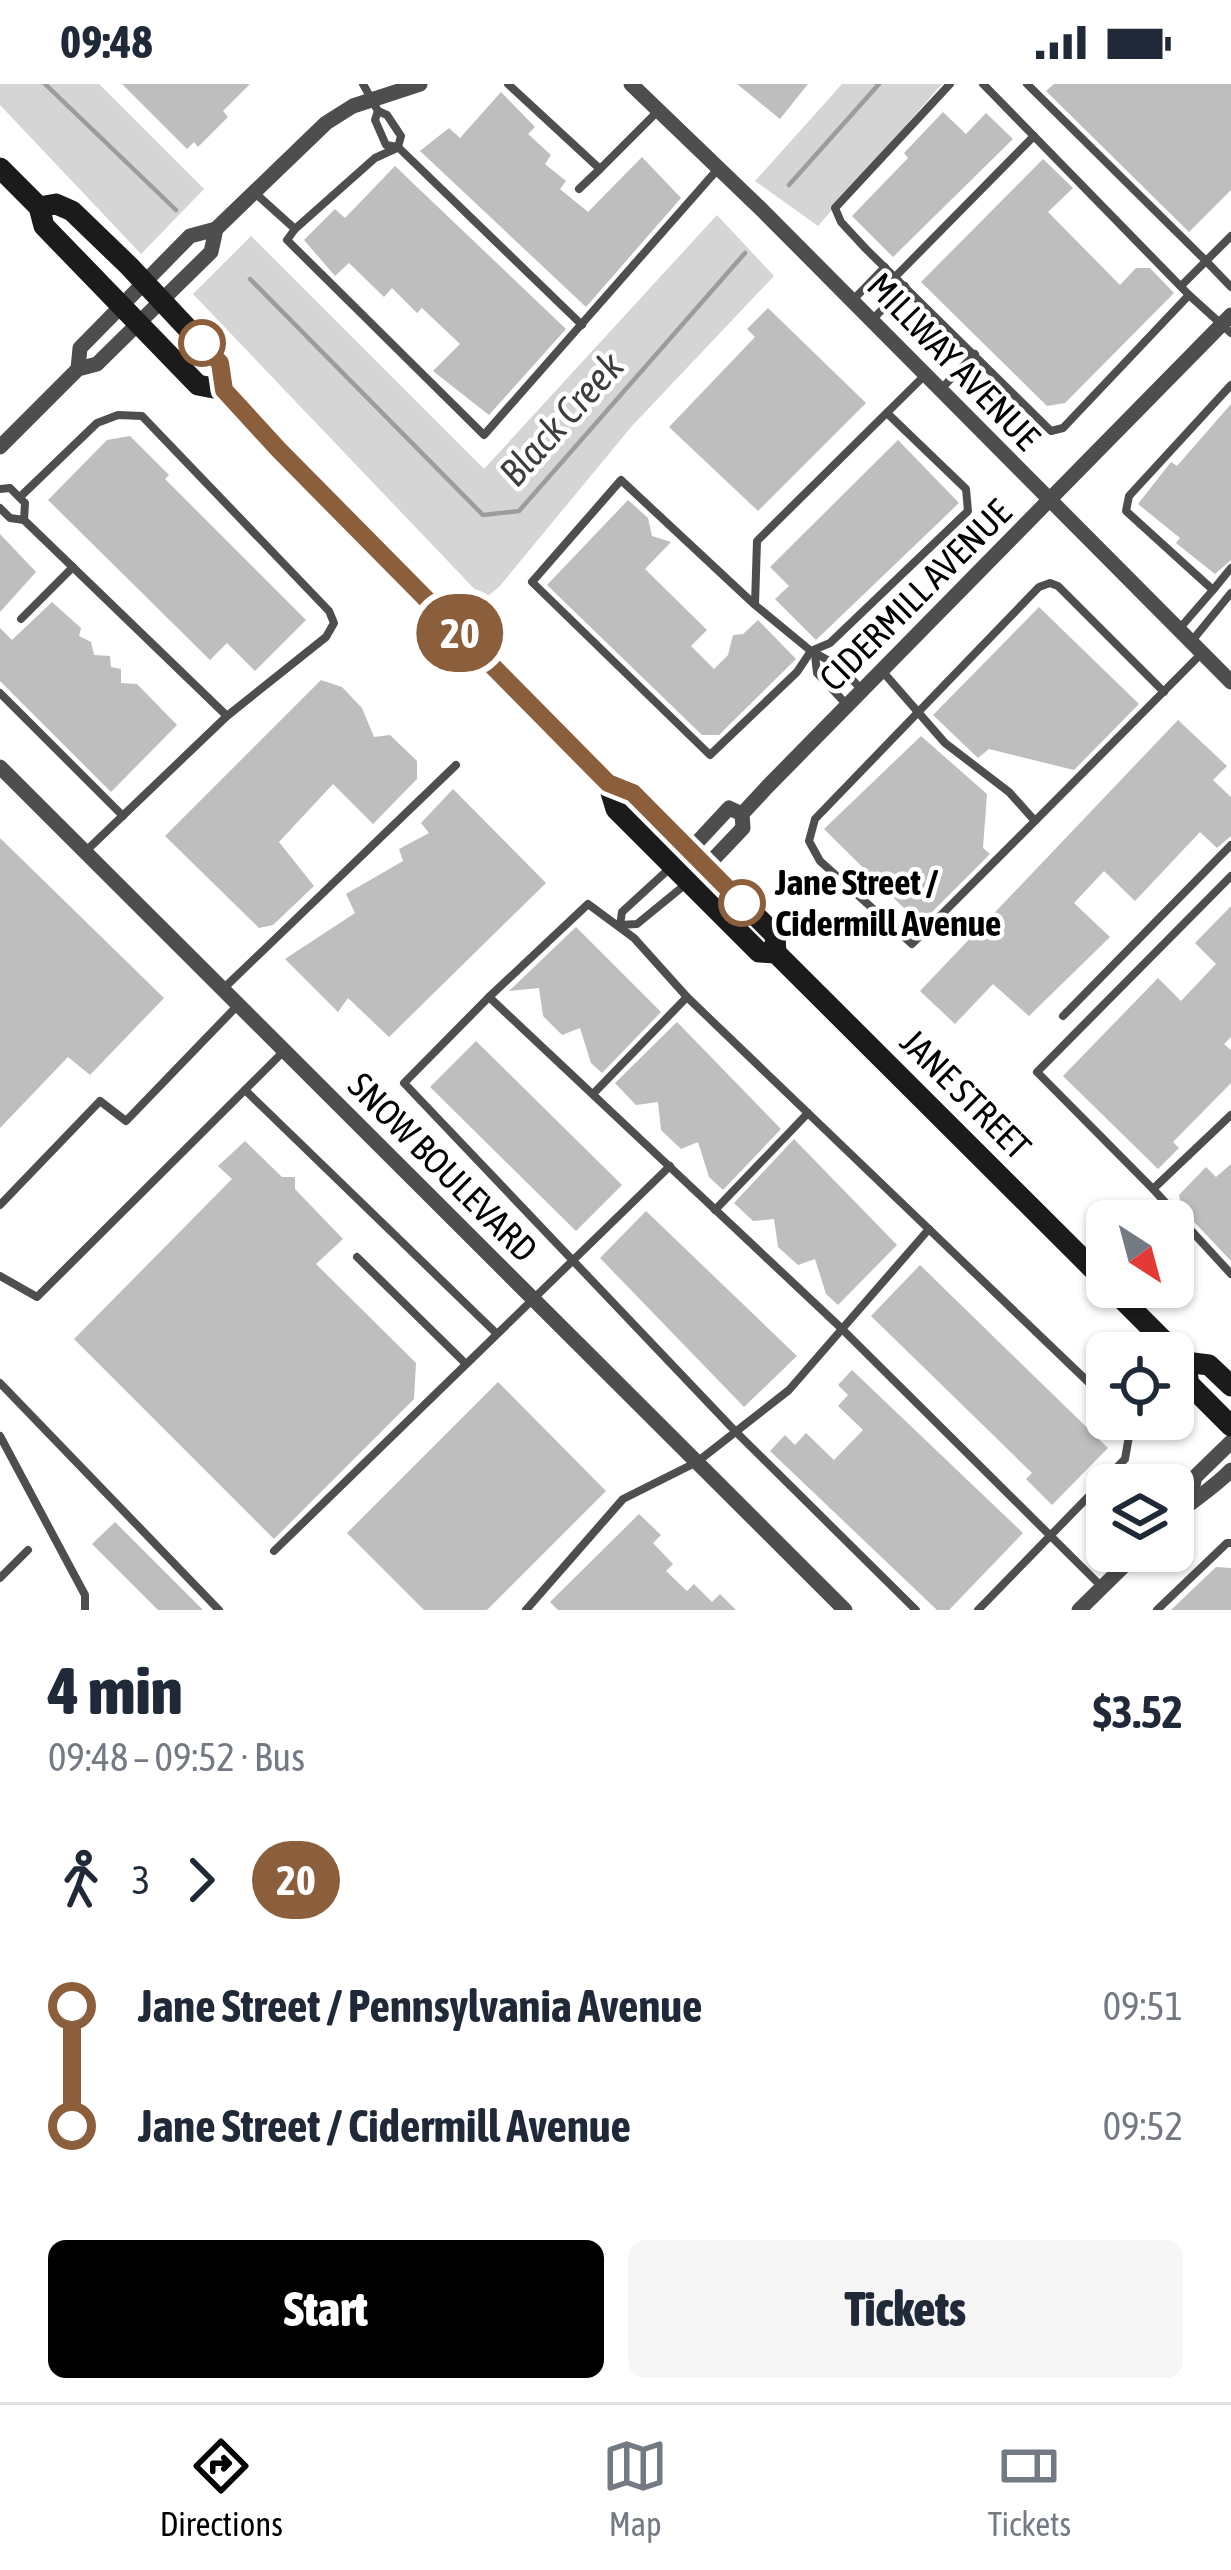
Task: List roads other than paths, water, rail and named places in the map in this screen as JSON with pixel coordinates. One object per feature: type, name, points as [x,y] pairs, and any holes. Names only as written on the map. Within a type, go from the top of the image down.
[{"type":"main road","name":"JANE STREET","points":[[0,168],[39,207],[44,226],[198,385],[224,390],[608,783],[633,793],[689,866],[775,935],[776,953],[1086,1262]]},
{"type":"main road","name":"JANE STREET","points":[[39,207],[56,204],[72,211],[145,282],[220,363],[224,390]]},
{"type":"main road","name":"JANE STREET","points":[[1132,1308],[1155,1332]]},
{"type":"main road","name":"JANE STREET","points":[[1194,1363],[1209,1365],[1231,1386]]},
{"type":"main road","name":"JANE STREET","points":[[1194,1389],[1231,1426]]},
{"type":"street","points":[[130,315],[145,282],[190,236],[216,229],[326,123],[420,84]]},
{"type":"street","name":"MILLWAY AVENUE","points":[[631,84],[853,300],[1231,682]]},
{"type":"street","points":[[0,447],[78,369],[80,348],[160,301],[211,252],[216,229]]},
{"type":"street","name":"CIDERMILL AVENUE","points":[[689,866],[743,828],[742,814],[1228,324]]},
{"type":"street","name":"SNOW BOULEVARD","points":[[0,767],[845,1610]]},
{"type":"street","points":[[1194,1481],[1231,1442]]},
{"type":"street","points":[[1194,1500],[1213,1490],[1231,1470]]},
{"type":"street","points":[[1082,1609],[1117,1572]]},
{"type":"lane","points":[[363,84],[401,136],[398,147],[375,158],[287,239],[484,435],[719,168]]},
{"type":"lane","points":[[508,84],[600,170]]},
{"type":"lane","points":[[950,84],[835,208],[841,222],[1051,431],[1063,428],[1189,295]]},
{"type":"lane","points":[[983,84],[1189,295],[1228,324]]},
{"type":"lane","points":[[1028,84],[1231,287]]},
{"type":"lane","points":[[375,106],[374,120],[386,145],[398,147],[582,326]]},
{"type":"lane","points":[[578,189],[659,110]]},
{"type":"lane","points":[[895,277],[1034,136]]},
{"type":"lane","points":[[254,191],[295,229]]},
{"type":"lane","points":[[1180,286],[1231,236]]},
{"type":"lane","points":[[853,300],[885,267]]},
{"type":"lane","points":[[872,320],[905,286]]},
{"type":"lane","points":[[940,390],[975,354]]},
{"type":"lane","points":[[755,605],[758,542],[925,375]]},
{"type":"lane","points":[[1213,590],[1126,511],[1129,496],[1231,385]]},
{"type":"lane","points":[[863,691],[833,658],[813,653],[755,605],[621,480],[532,582],[710,755],[813,653],[830,643],[968,511],[966,489],[887,413]]},
{"type":"lane","points":[[20,497],[97,422],[118,415],[142,416],[329,611],[332,628],[227,716],[86,851]]},
{"type":"lane","points":[[0,489],[10,488],[25,503],[24,520]]},
{"type":"lane","points":[[2,514],[24,520],[227,716]]},
{"type":"lane","points":[[21,619],[73,567]]},
{"type":"lane","points":[[1164,692],[1051,583],[1039,587],[815,819],[809,841],[820,861],[912,944],[1164,692],[1213,590],[1231,568]]},
{"type":"lane","points":[[1191,642],[1229,599]]},
{"type":"lane","points":[[813,653],[817,673],[848,706]]},
{"type":"lane","points":[[883,672],[946,743],[1009,792],[1035,821]]},
{"type":"lane","points":[[0,693],[122,816]]},
{"type":"lane","points":[[223,989],[456,765]]},
{"type":"lane","points":[[1063,1016],[1231,845]]},
{"type":"lane","points":[[620,925],[622,912],[689,866]]},
{"type":"lane","points":[[620,925],[637,924],[689,866]]},
{"type":"lane","points":[[1231,876],[1037,1072],[1231,1274]]},
{"type":"lane","points":[[916,1610],[736,1432],[404,1083],[588,904],[620,925],[688,997],[1086,1380]]},
{"type":"lane","points":[[489,997],[840,1327],[1102,1587]]},
{"type":"lane","points":[[593,1094],[688,997]]},
{"type":"lane","points":[[0,1204],[100,1101],[125,1121],[238,1005]]},
{"type":"lane","points":[[0,1276],[37,1297],[284,1051]]},
{"type":"lane","points":[[244,1090],[496,1333]]},
{"type":"lane","points":[[716,1210],[808,1113]]},
{"type":"lane","points":[[1153,1190],[1231,1115]]},
{"type":"lane","points":[[274,1551],[670,1166]]},
{"type":"lane","points":[[526,1610],[623,1499],[697,1462],[789,1390],[929,1229]]},
{"type":"lane","points":[[357,1257],[465,1363]]},
{"type":"lane","points":[[0,1383],[219,1610]]},
{"type":"lane","points":[[0,1436],[85,1595],[85,1610]]},
{"type":"lane","points":[[977,1610],[1125,1459],[1128,1440]]},
{"type":"lane","points":[[1157,1610],[1231,1543]]},
{"type":"lane","points":[[0,1578],[28,1550]]},
{"type":"waterway","name":"Black Creek","points":[[45,84],[176,210]]},
{"type":"waterway","name":"Black Creek","points":[[789,185],[879,84]]},
{"type":"waterway","name":"Black Creek","points":[[250,279],[483,515],[519,511],[745,253]]},
{"type":"place","name":"Jane Street / Cidermill Avenue","points":[[742,903]]}]
